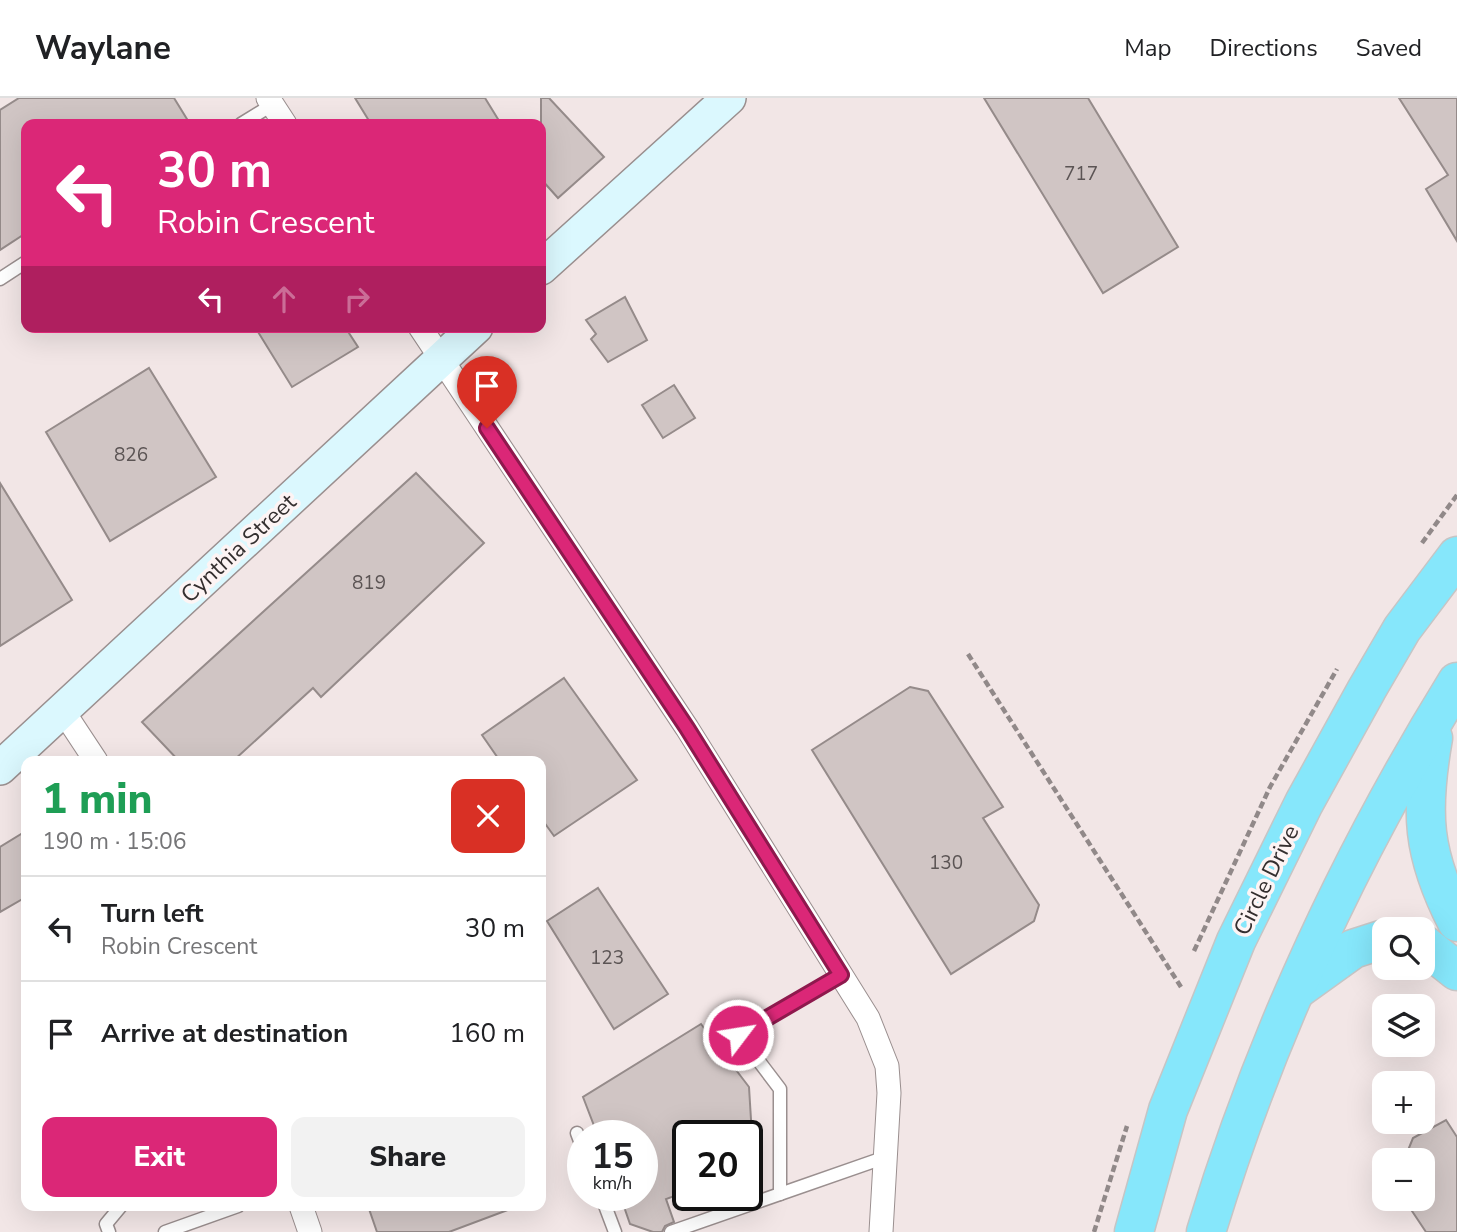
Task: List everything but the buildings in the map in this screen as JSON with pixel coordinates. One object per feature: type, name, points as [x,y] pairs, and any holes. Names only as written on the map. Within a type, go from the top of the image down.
[{"type":"highway","name":"Circle Drive","points":[[1134,1232],[1168,1110],[1236,941],[1304,803],[1367,689],[1402,629],[1457,556]]},
{"type":"highway","points":[[1448,697],[1424,797],[1425,831],[1433,866],[1457,922]]},
{"type":"highway","points":[[1206,1232],[1234,1141],[1292,994],[1359,854],[1448,697]]},
{"type":"highway","points":[[1292,994],[1353,949],[1372,943]]},
{"type":"highway","points":[[1435,954],[1457,971]]},
{"type":"street","points":[[546,263],[722,100]]},
{"type":"street","points":[[270,101],[282,119]]},
{"type":"street","points":[[424,333],[687,728],[868,1018],[887,1066],[886,1157],[881,1232]]},
{"type":"street","name":"Cynthia Street","points":[[0,768],[470,333]]},
{"type":"street","points":[[63,711],[93,756]]},
{"type":"street","points":[[303,1211],[310,1232]]},
{"type":"lane","points":[[247,119],[270,101]]},
{"type":"lane","points":[[0,279],[21,265]]},
{"type":"lane","points":[[780,1194],[780,1089],[738,1035],[841,975]]},
{"type":"lane","points":[[671,1232],[886,1157]]},
{"type":"lane","points":[[109,1232],[106,1224],[117,1211]]},
{"type":"lane","points":[[165,1232],[223,1211]]},
{"type":"lane","points":[[607,1211],[615,1232]]},
{"type":"path","points":[[968,654],[1181,987]]},
{"type":"route","points":[[487,428],[687,728],[841,975],[738,1035]]}]
